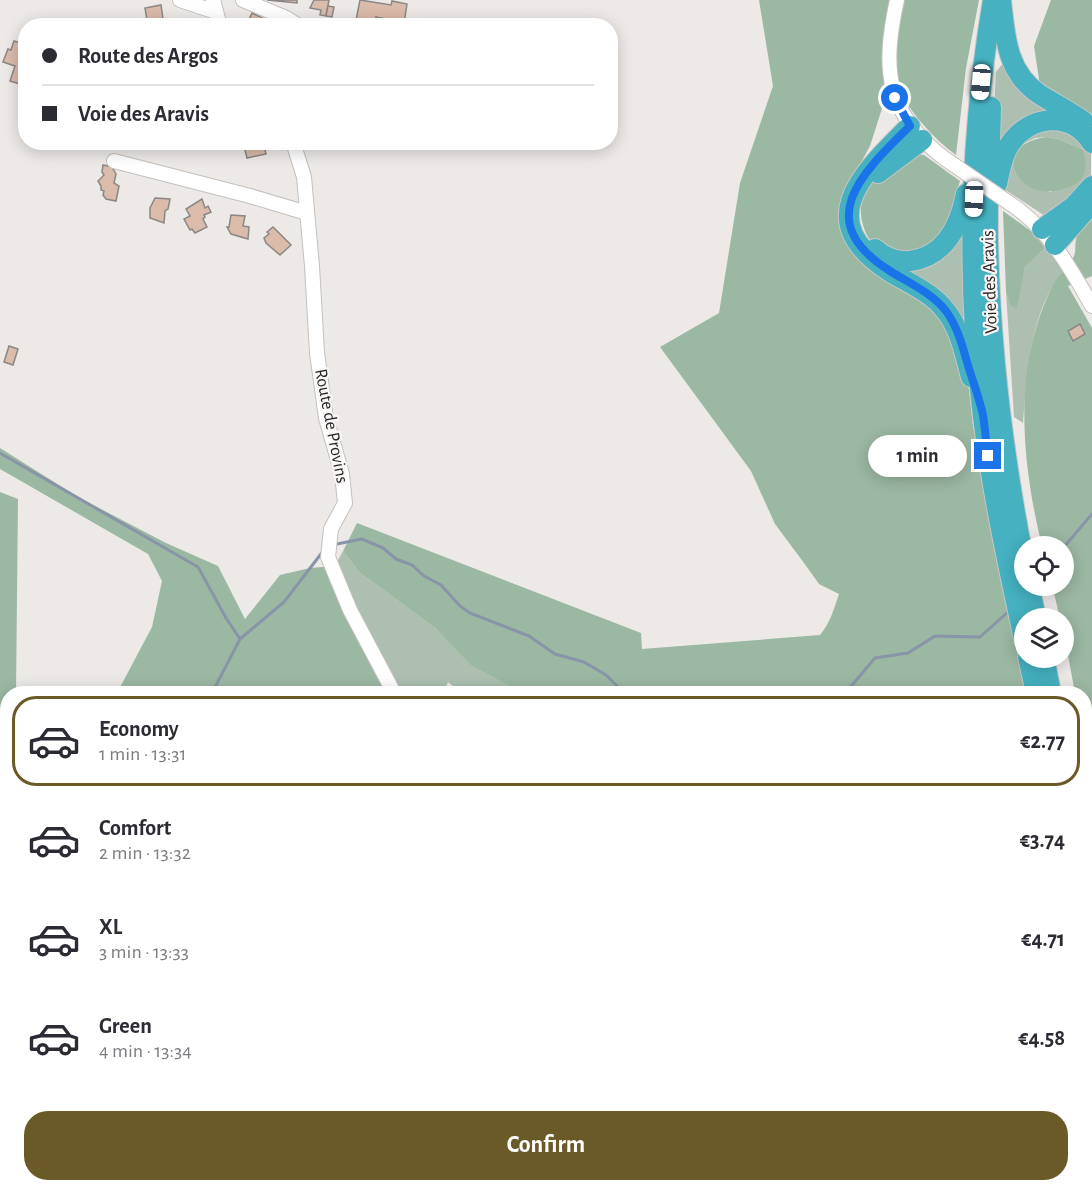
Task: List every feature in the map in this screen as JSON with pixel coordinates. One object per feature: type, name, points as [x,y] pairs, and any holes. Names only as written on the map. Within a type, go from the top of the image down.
[{"type":"highway","name":"Voie des Aravis","points":[[994,0],[981,82],[976,144],[973,259],[975,314],[982,414],[994,497],[1017,608]]},
{"type":"highway","name":"Voie des Aravis","points":[[994,0],[988,241],[995,375],[1020,536]]},
{"type":"highway","points":[[1000,0],[1007,46],[1011,60],[1019,74],[1038,93],[1066,109],[1092,129]]},
{"type":"highway","points":[[988,241],[1002,164],[1009,146],[1021,132],[1031,124],[1061,120],[1080,129],[1092,142]]},
{"type":"highway","points":[[916,133],[872,178],[864,190],[860,204],[859,219],[866,238],[880,254],[893,259],[911,261],[929,256],[949,238],[962,212],[976,144]]},
{"type":"highway","points":[[916,133],[877,159],[860,180],[851,203],[851,227],[855,238],[868,255],[928,295],[948,314],[960,339],[982,414]]},
{"type":"highway","points":[[1042,229],[1074,206],[1092,186]]},
{"type":"highway","points":[[1055,245],[1092,203]]},
{"type":"highway","points":[[1030,668],[1034,686]]},
{"type":"highway","points":[[1046,668],[1050,686]]},
{"type":"street","points":[[180,0],[216,12]]},
{"type":"street","points":[[243,0],[286,18]]},
{"type":"street","points":[[897,0],[889,46],[889,66],[895,98],[916,133],[944,158],[1018,209],[1042,229],[1055,245],[1092,306]]},
{"type":"street","name":"Route de Provins","points":[[296,150],[304,177],[317,353],[326,418],[342,474],[345,503],[331,529],[328,557],[350,610],[390,686]]},
{"type":"street","points":[[114,161],[307,213]]},
{"type":"green space","points":[[759,0],[979,0],[966,68],[956,155],[926,128],[902,96],[885,99],[870,146],[847,188],[842,215],[850,248],[870,268],[935,310],[952,328],[969,390],[973,426],[1014,637],[1014,668],[1020,668],[1024,686],[510,686],[471,665],[435,628],[359,572],[343,551],[357,523],[641,633],[642,649],[820,635],[831,616],[839,594],[819,584],[775,524],[751,471],[660,347],[719,313],[740,183],[773,86]]},
{"type":"green space","points":[[1051,0],[1092,0],[1092,125],[1040,86],[1034,46]]},
{"type":"green space","points":[[1003,63],[1015,82],[1055,114],[1020,125],[1007,134],[995,150],[992,148],[996,72]]},
{"type":"green space","points":[[1063,124],[1091,152],[1091,183],[1045,216],[998,185],[1020,134]],"holes":[[[1035,138],[1058,139],[1082,149],[1051,192],[1027,185],[1023,144]]]},
{"type":"green space","points":[[1047,137],[1082,149],[1085,161],[1084,173],[1073,185],[1059,190],[1044,191],[1031,187],[1021,180],[1015,170],[1014,160],[1018,150],[1029,142]]},
{"type":"green space","points":[[914,154],[924,155],[960,181],[949,217],[938,237],[922,249],[905,251],[879,249],[871,241],[864,228],[861,212],[862,200],[874,181],[883,173]]},
{"type":"green space","points":[[1003,211],[1035,234],[1045,248],[1025,267],[1017,308],[1011,306],[1006,292]]},
{"type":"green space","points":[[1092,213],[1092,276],[1068,286],[1092,328],[1092,686],[1074,686],[1070,668],[1074,668],[1074,608],[1058,608],[1055,596],[1074,596],[1074,536],[1040,536],[1025,446],[1026,379],[1031,346],[1054,283],[1073,258],[1077,236]]},
{"type":"green space","points":[[957,233],[963,237],[965,316],[960,319],[897,266]]},
{"type":"green space","points":[[1045,248],[1063,271],[1043,305],[1037,324],[1026,384],[1023,423],[1014,417],[1006,292],[1011,305],[1020,289],[1025,267]]},
{"type":"green space","points":[[0,448],[78,497],[166,543],[218,566],[245,619],[280,575],[310,568],[335,566],[391,686],[121,686],[152,627],[162,581],[148,554],[0,469]]},
{"type":"green space","points":[[0,492],[18,499],[16,686],[0,686]]},
{"type":"green space","points":[[343,551],[359,572],[435,628],[471,664],[510,686],[453,686],[448,682],[446,686],[391,686],[335,566]]},
{"type":"building","points":[[267,0],[297,0],[297,3]]},
{"type":"building","points":[[314,0],[329,0],[326,16],[320,15],[321,10],[310,8]]},
{"type":"building","points":[[360,0],[391,5],[392,1],[407,4],[405,18],[356,18]]},
{"type":"building","points":[[161,5],[163,18],[147,18],[145,8]]},
{"type":"building","points":[[328,6],[334,7],[332,17],[326,16]]},
{"type":"building","points":[[252,13],[262,18],[250,18]]},
{"type":"building","points":[[14,41],[18,42],[18,83],[10,81],[15,66],[3,62],[8,49],[11,50]]},
{"type":"building","points":[[245,150],[265,150],[266,154],[247,158]]},
{"type":"building","points":[[103,165],[112,167],[116,174],[114,183],[119,186],[116,201],[106,199],[103,195],[104,191],[101,190],[98,181],[104,175]]},
{"type":"building","points":[[155,198],[170,199],[168,209],[165,211],[164,223],[150,218],[150,208]]},
{"type":"building","points":[[202,199],[205,208],[208,206],[211,212],[204,215],[203,219],[207,227],[195,233],[192,229],[190,230],[184,219],[190,216],[186,209]]},
{"type":"building","points":[[231,215],[245,216],[243,226],[249,227],[248,239],[231,234],[227,227],[229,227]]},
{"type":"building","points":[[273,227],[291,245],[280,255],[266,243],[264,238]]},
{"type":"building","points":[[1080,324],[1085,334],[1073,341],[1068,331]]},
{"type":"building","points":[[9,346],[18,349],[13,365],[4,362]]},
{"type":"waterway","points":[[0,453],[198,567],[240,639]]},
{"type":"waterway","points":[[1073,536],[1092,514]]},
{"type":"waterway","points":[[337,544],[362,539],[383,548],[396,559],[412,565],[424,576],[441,585],[460,606],[470,613],[529,636],[555,654],[584,662],[606,675],[617,686]]},
{"type":"waterway","points":[[216,686],[240,639],[284,602],[324,550]]},
{"type":"waterway","points":[[851,686],[875,658],[908,653],[935,636],[980,637],[1008,612]]},
{"type":"route","points":[[895,98],[910,126],[860,180],[851,203],[851,227],[855,238],[868,255],[936,301],[953,321],[982,414],[988,456]]}]
